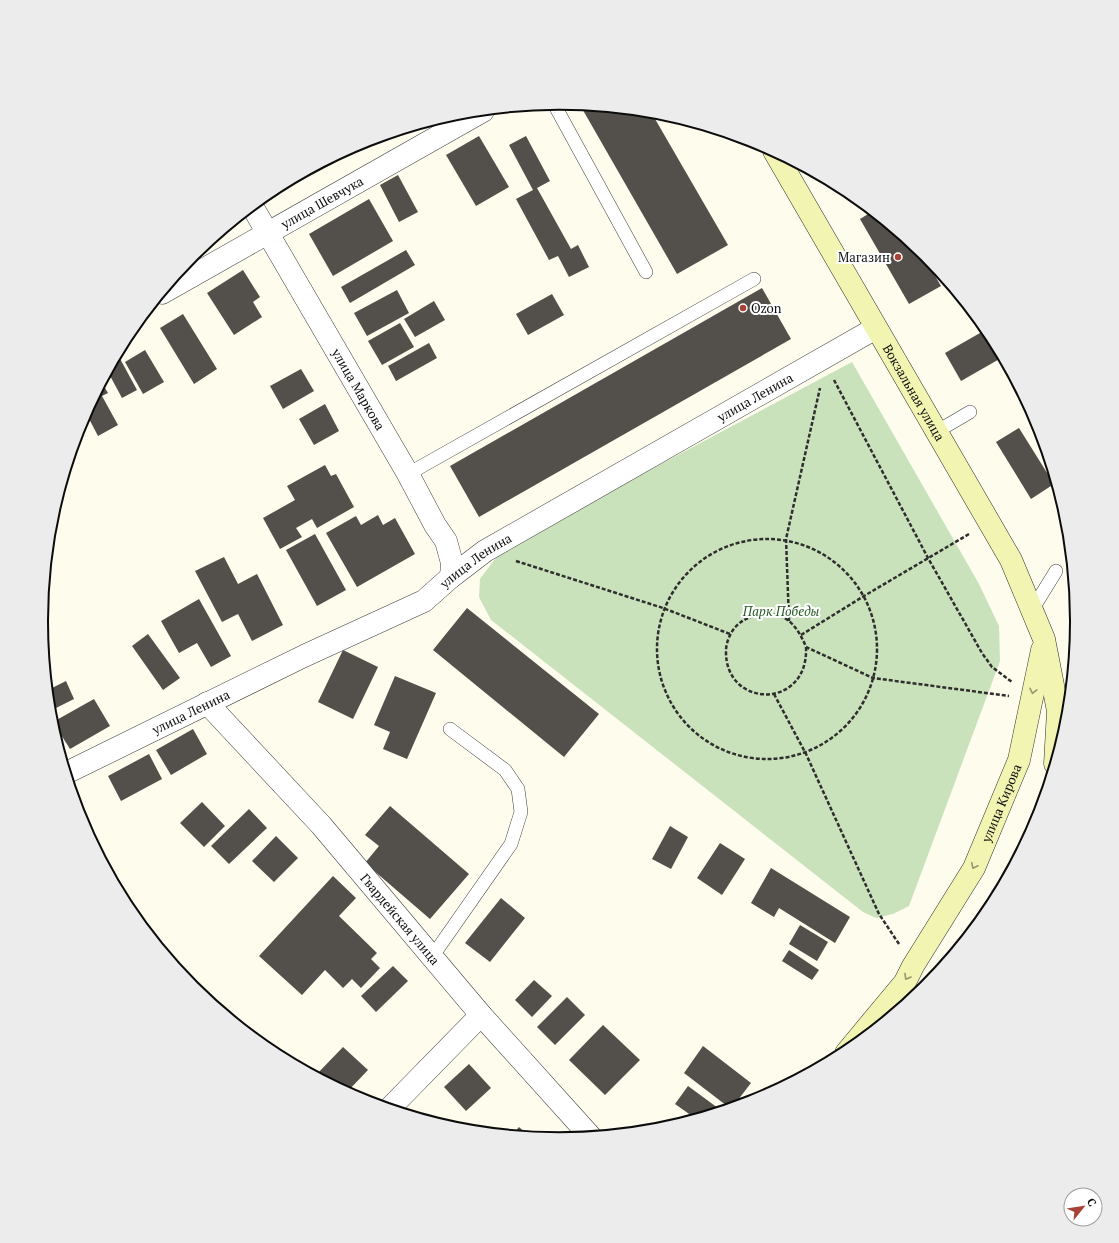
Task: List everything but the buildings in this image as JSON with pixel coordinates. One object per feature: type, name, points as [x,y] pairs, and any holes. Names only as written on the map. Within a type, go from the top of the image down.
[{"type":"street","name":"улица Шевчука","points":[[173,287],[468,119]]},
{"type":"street","name":"Вокзальная улица","points":[[779,160],[989,522],[1010,560],[1044,639]]},
{"type":"street","name":"улица Маркова","points":[[255,211],[408,474],[435,525],[446,541],[452,563],[451,577]]},
{"type":"street","name":"улица Ленина","points":[[70,771],[304,656],[424,601],[451,577],[485,551],[876,328]]},
{"type":"street","name":"улица Кирова","points":[[864,1032],[905,982],[913,966],[974,868],[1019,760],[1044,639]]},
{"type":"street","points":[[1044,639],[1058,711],[1057,738]]},
{"type":"street","name":"Гвардейская улица","points":[[207,703],[321,825],[481,1015],[587,1132]]},
{"type":"street","points":[[393,1105],[481,1015]]},
{"type":"lane","points":[[557,110],[646,272]]},
{"type":"lane","points":[[408,474],[754,278]]},
{"type":"lane","points":[[936,432],[970,412]]},
{"type":"lane","points":[[1032,610],[1056,571]]},
{"type":"lane","points":[[432,957],[511,844],[521,812],[518,789],[505,770],[450,729]]},
{"type":"path","points":[[789,621],[786,539],[820,386],[822,358]]},
{"type":"path","points":[[822,358],[928,558],[982,653],[992,667],[1032,699]]},
{"type":"path","points":[[801,635],[989,522]]},
{"type":"path","points":[[748,539],[786,539],[817,550],[844,569],[864,596],[876,632],[873,678],[863,706],[839,735],[806,754],[770,761],[734,756],[702,739],[696,734],[676,713],[660,680],[655,644],[663,608],[683,576],[712,552],[748,539]]},
{"type":"path","points":[[485,551],[663,608],[730,634]]},
{"type":"path","points":[[763,614],[777,615],[789,621],[801,635],[806,647],[806,656],[803,669],[796,681],[786,689],[774,694],[760,695],[737,683],[729,672],[725,659],[726,646],[730,634],[739,623],[750,616],[763,614]]},
{"type":"path","points":[[806,647],[873,678],[1032,699]]},
{"type":"path","points":[[774,694],[806,754],[880,914],[913,966]]},
{"type":"green space","name":"Парк Победы","points":[[852,362],[979,584],[999,626],[1000,661],[909,906],[893,914],[876,918],[863,912],[491,620],[479,597],[480,579],[498,555],[517,541]]},
{"type":"place","name":"Магазин","points":[[898,257]]},
{"type":"place","name":"Ozon","points":[[743,308]]}]
